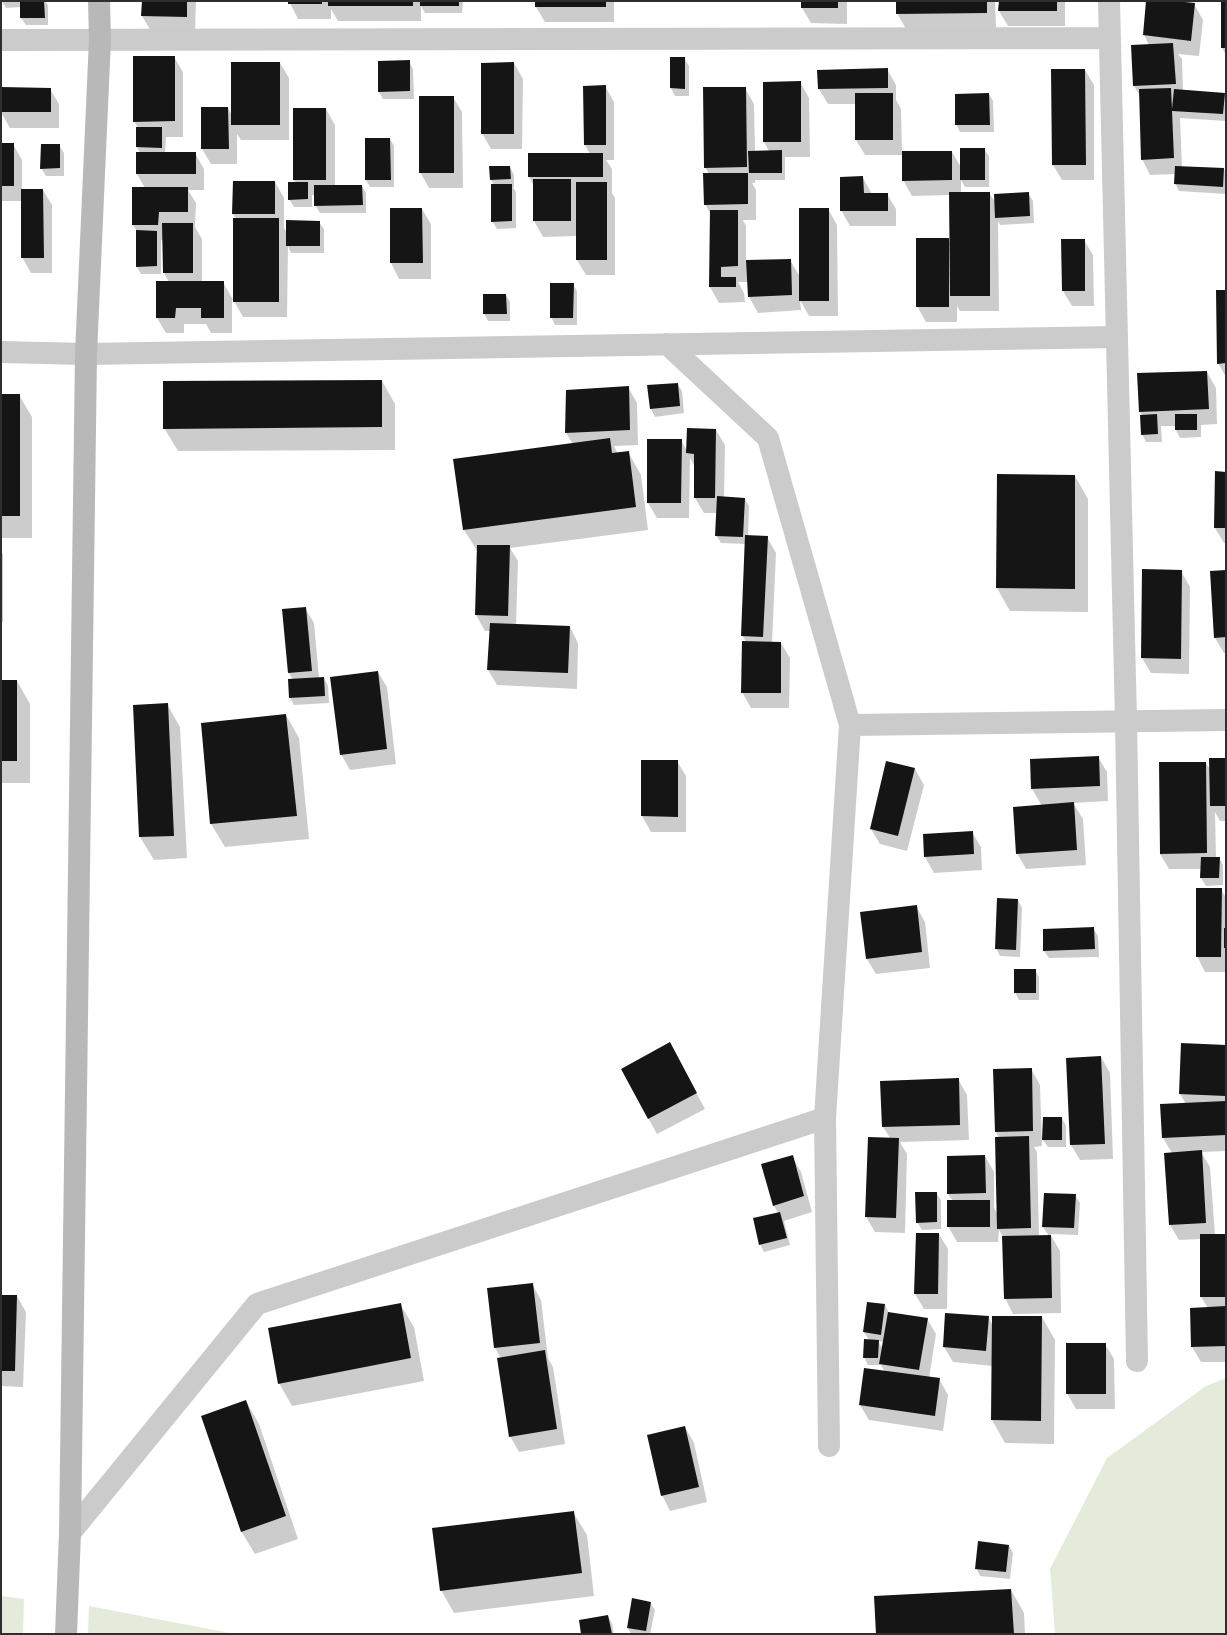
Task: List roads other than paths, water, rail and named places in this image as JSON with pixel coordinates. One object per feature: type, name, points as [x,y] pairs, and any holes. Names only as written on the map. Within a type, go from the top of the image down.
[{"type":"main road","points":[[66,1634],[70,1533],[86,354],[100,39],[99,1]]},
{"type":"street","points":[[1109,1],[1126,721],[1137,1361]]},
{"type":"street","points":[[1,40],[1109,38]]},
{"type":"street","points":[[1,352],[86,354],[1117,337]]},
{"type":"street","points":[[667,344],[768,438],[850,725],[825,1118],[829,1446]]},
{"type":"street","points":[[850,725],[1226,720]]},
{"type":"street","points":[[70,1533],[257,1304],[825,1118]]}]
